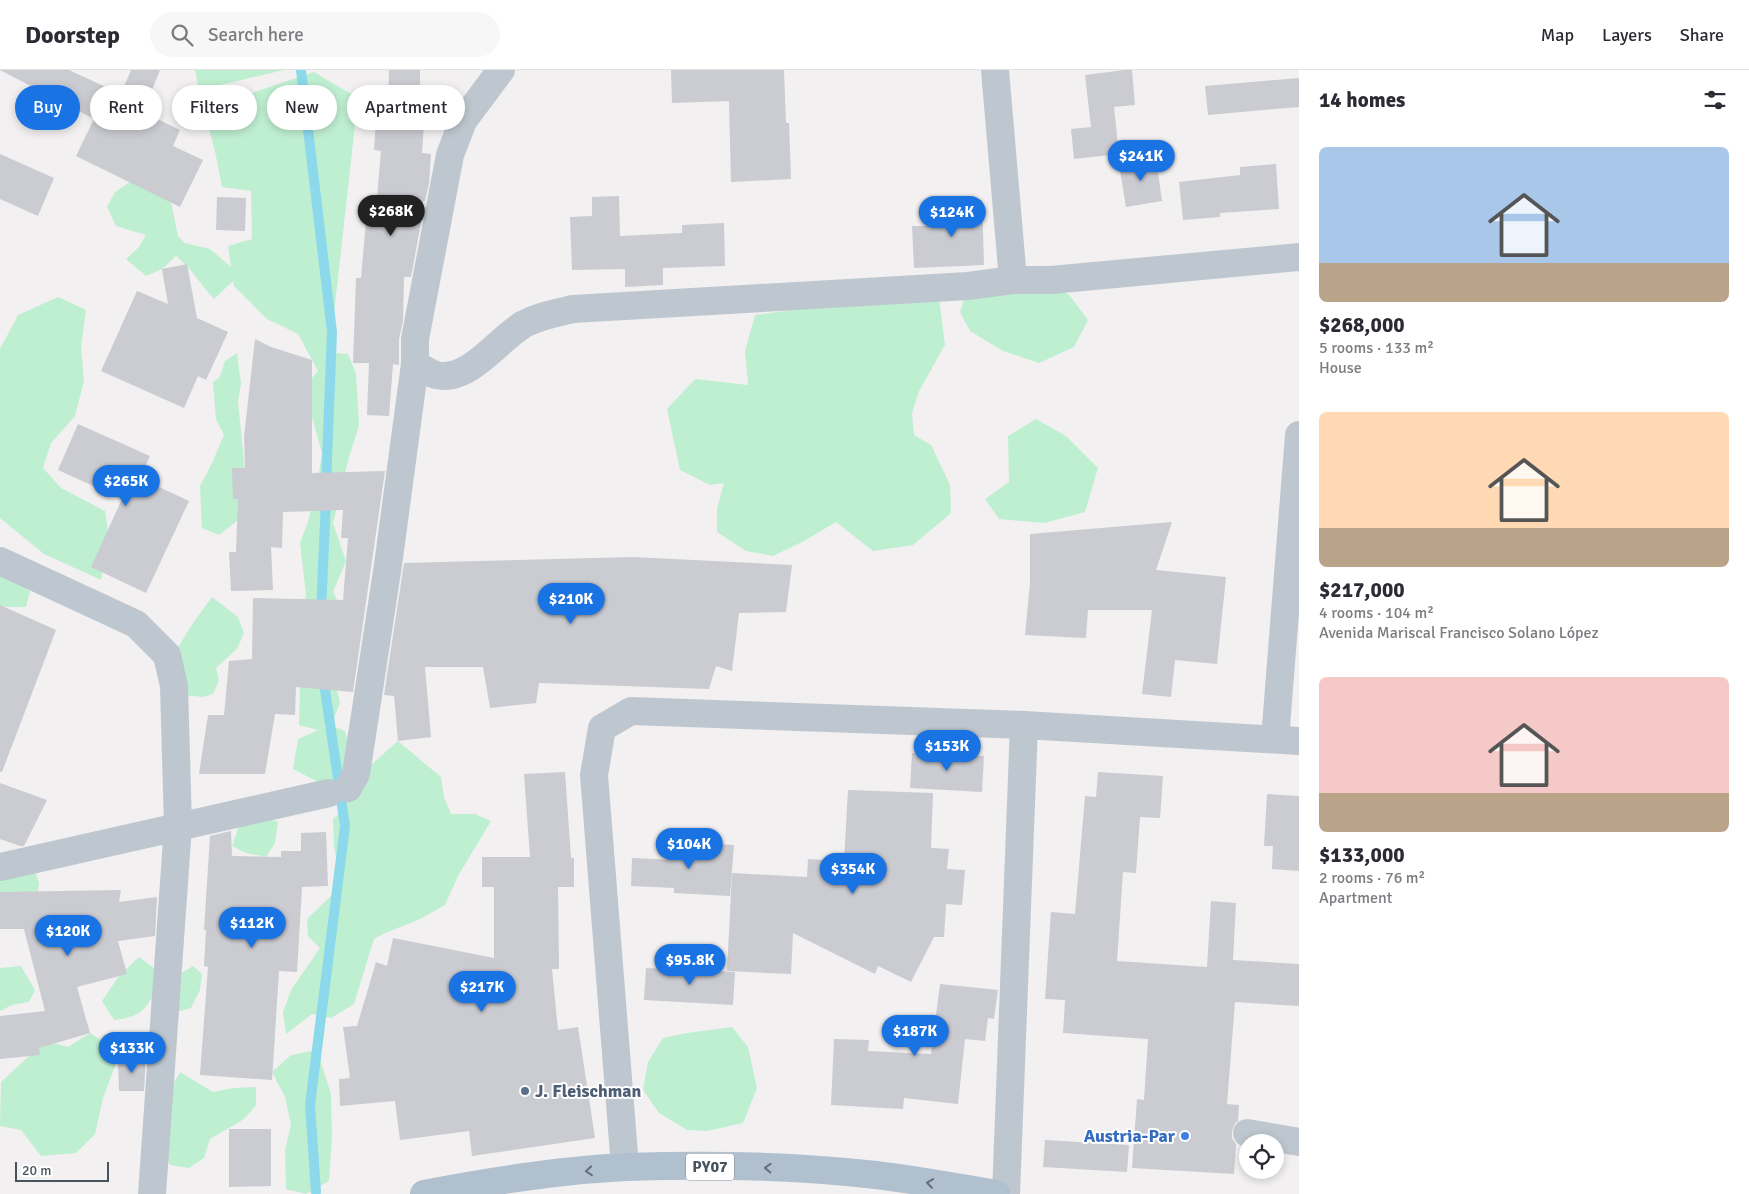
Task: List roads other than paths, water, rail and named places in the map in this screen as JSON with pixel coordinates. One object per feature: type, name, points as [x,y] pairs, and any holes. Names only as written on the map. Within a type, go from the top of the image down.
[{"type":"main road","name":"PY07","points":[[424,1194],[476,1184],[548,1174],[625,1167],[736,1167],[865,1174],[996,1194]]},
{"type":"street","points":[[0,867],[338,791],[356,774],[389,556],[415,364],[414,339],[450,155],[463,121],[501,70]]},
{"type":"street","points":[[995,70],[1013,280]]},
{"type":"street","points":[[415,364],[435,375],[454,375],[471,366],[524,325],[546,315],[573,309],[968,286],[1013,280],[1051,280],[1299,257]]},
{"type":"street","points":[[625,1167],[594,775],[602,728],[631,711],[1024,725],[1287,740],[1299,435]]},
{"type":"street","points":[[0,561],[136,624],[167,654],[174,686],[178,826],[152,1194]]},
{"type":"street","points":[[1006,1194],[1024,725]]},
{"type":"street","points":[[1247,1133],[1299,1142]]},
{"type":"waterway","points":[[301,70],[332,332],[326,485]]},
{"type":"waterway","points":[[321,612],[326,499]]},
{"type":"waterway","points":[[316,1192],[310,1105],[345,826],[323,676]]},
{"type":"place","name":"J. Fleischman","points":[[525,1091]]},
{"type":"place","name":"Austria-Par","points":[[1185,1136]]}]
